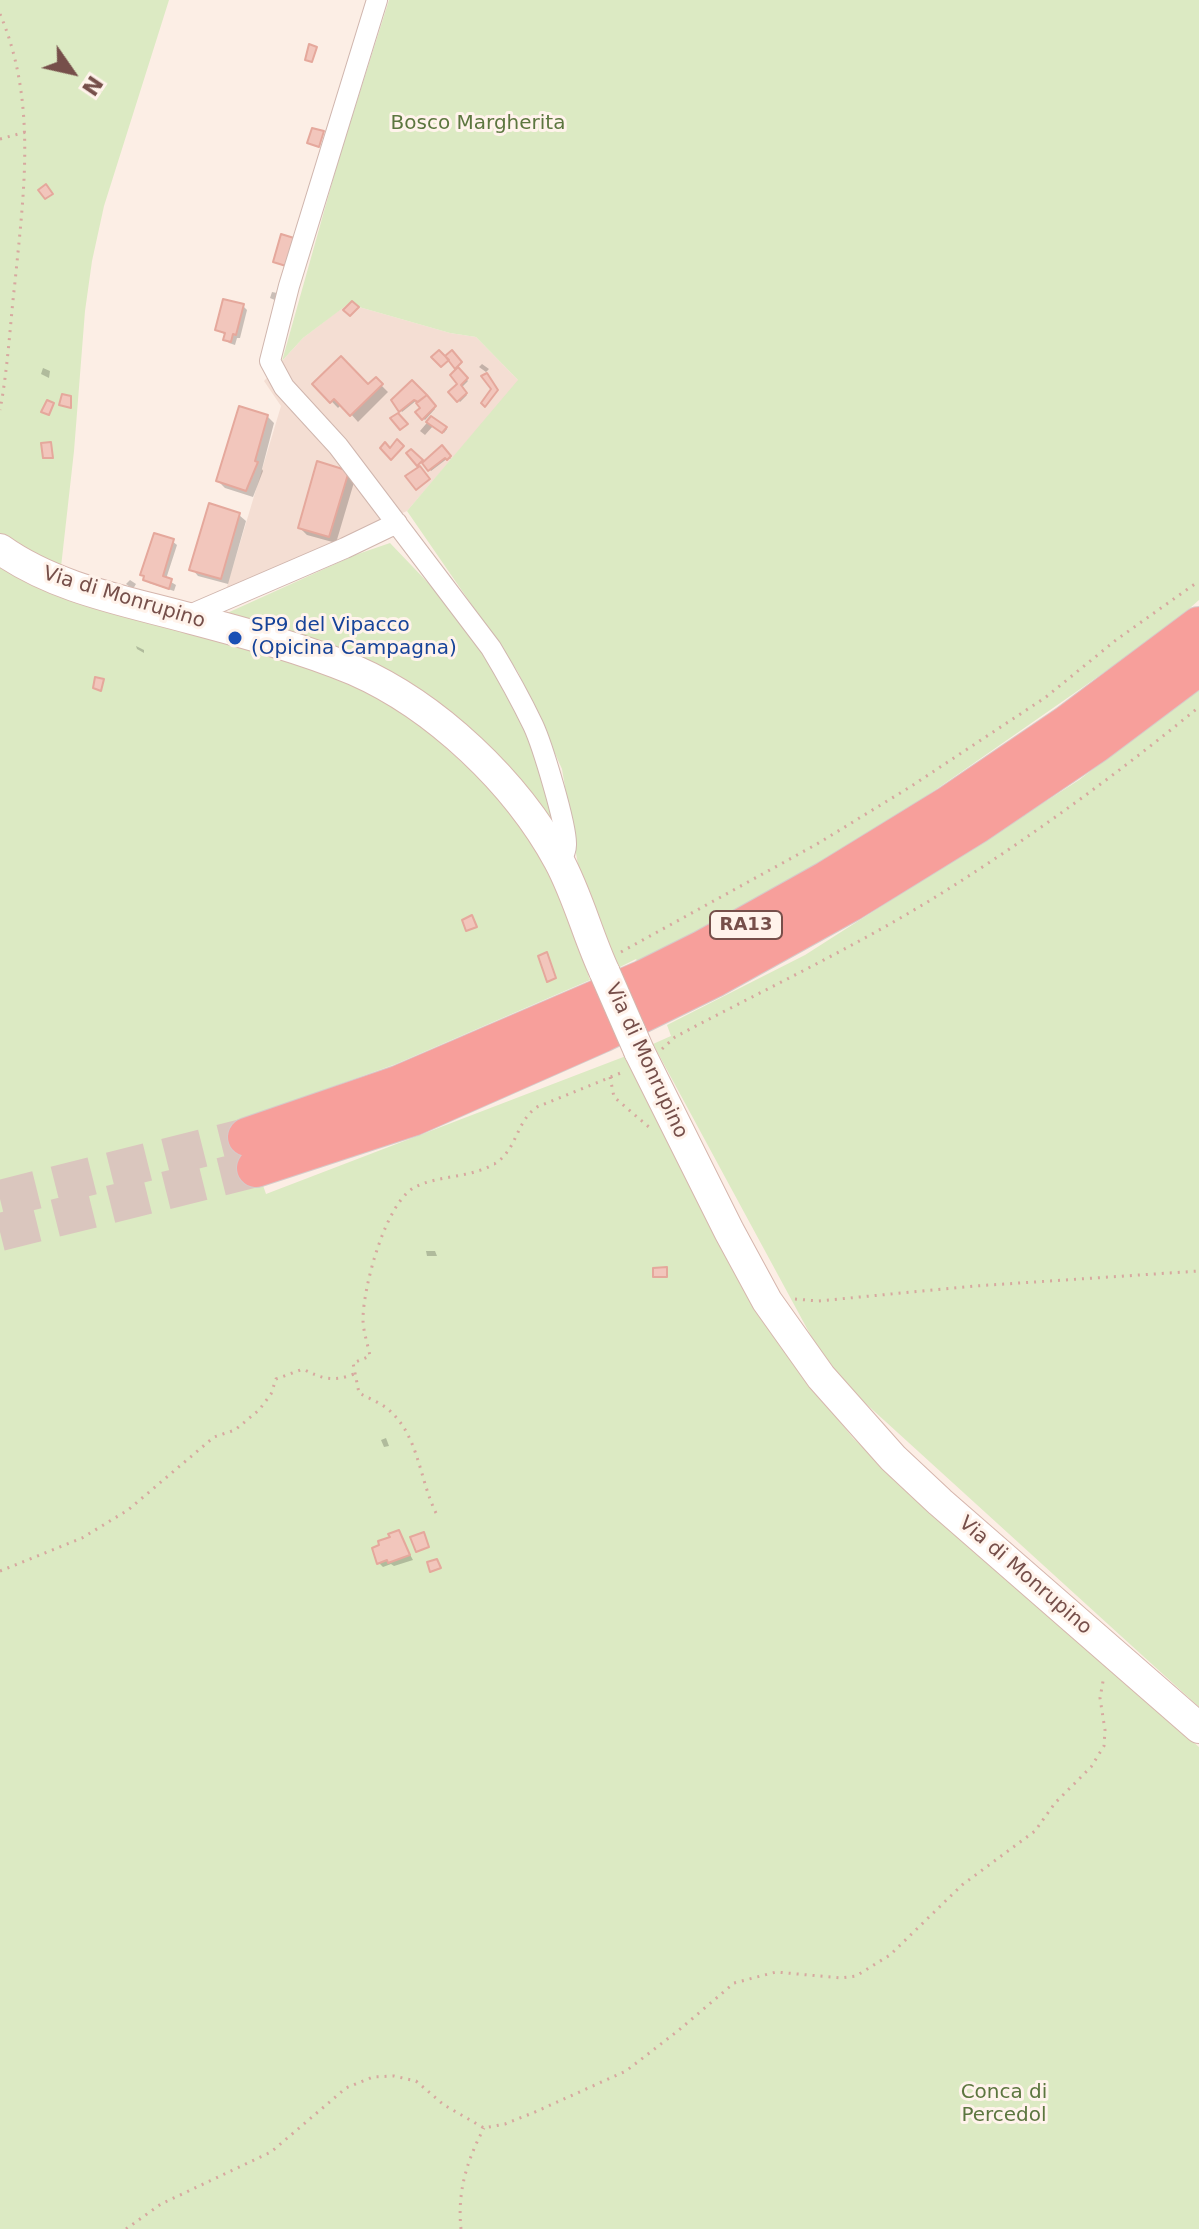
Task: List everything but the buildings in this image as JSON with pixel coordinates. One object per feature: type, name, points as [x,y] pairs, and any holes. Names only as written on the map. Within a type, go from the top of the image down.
[{"type":"highway","name":"RA13","points":[[1199,626],[1068,724],[949,805],[827,880],[702,950],[644,979],[252,1152],[412,1117],[602,1033],[714,978],[849,903],[977,824],[1095,744],[1199,666]]},
{"type":"main road","name":"Via di Monrupino","points":[[0,549],[24,566],[61,582],[351,669],[395,692],[449,730],[506,785],[560,862],[645,1065],[729,1231],[767,1301],[821,1377],[893,1458],[1199,1728]]},
{"type":"street","points":[[377,0],[289,286],[270,361],[284,387],[338,446],[491,648],[534,728],[566,840],[565,854],[560,862]]},
{"type":"street","points":[[185,617],[397,523]]},
{"type":"path","points":[[0,14],[17,70],[26,132],[25,195],[0,410]]},
{"type":"path","points":[[0,139],[26,132]]},
{"type":"path","points":[[602,968],[910,787],[1046,697],[1116,640],[1199,581]]},
{"type":"path","points":[[436,1513],[406,1431],[391,1411],[359,1393],[353,1363],[370,1356],[363,1320],[377,1245],[400,1200],[415,1186],[467,1175],[492,1165],[504,1157],[515,1141],[525,1115],[537,1107],[645,1065],[675,1037],[890,923],[953,886],[1100,784],[1199,707]]},
{"type":"path","points":[[610,1077],[614,1097],[634,1117],[687,1148]]},
{"type":"path","points":[[767,1301],[818,1301],[989,1284],[1199,1271]]},
{"type":"path","points":[[0,1571],[82,1538],[128,1510],[214,1437],[235,1430],[259,1410],[271,1394],[276,1379],[303,1369],[325,1379],[339,1380],[355,1374]]},
{"type":"path","points":[[126,2229],[161,2204],[271,2152],[346,2088],[373,2077],[394,2076],[416,2081],[462,2118],[484,2128],[505,2124],[626,2071],[734,1983],[776,1972],[841,1978],[856,1976],[890,1955],[962,1885],[1035,1831],[1055,1803],[1091,1767],[1104,1746],[1100,1698],[1108,1649]]},
{"type":"path","points":[[461,2229],[462,2183],[471,2154],[484,2128]]},
{"type":"shaded area","points":[[351,301],[359,307],[450,333],[476,337],[519,381],[407,511],[226,590],[281,406],[264,381],[303,338]]},
{"type":"green space","points":[[0,0],[169,0],[104,206],[92,261],[61,567],[0,537]]},
{"type":"green space","name":"Bosco Margherita","points":[[389,0],[1199,0],[1199,600],[1165,630],[885,825],[640,966],[636,959],[618,968],[578,865],[562,769],[518,672],[407,511],[518,380],[476,337],[450,333],[359,307],[352,301],[303,338],[282,361],[339,158]]},
{"type":"green space","points":[[390,543],[457,613],[531,728],[555,824],[448,722],[214,619],[355,555]]},
{"type":"green space","name":"Conca di Percedol","points":[[0,564],[349,678],[423,727],[500,797],[553,875],[590,980],[396,1064],[240,1120],[266,1194],[626,1056],[779,1345],[853,1438],[1005,1579],[1199,1747],[1199,2229],[0,2229]]},
{"type":"green space","points":[[1199,687],[1199,1707],[830,1371],[653,1044],[671,1036],[667,1025],[805,955],[1079,780]]},
{"type":"tunnel","points":[[0,1199],[247,1137]]},
{"type":"tunnel","points":[[0,1232],[256,1168]]},
{"type":"place","name":"SP9 del Vipacco (Opicina Campagna)","points":[[235,638]]}]
